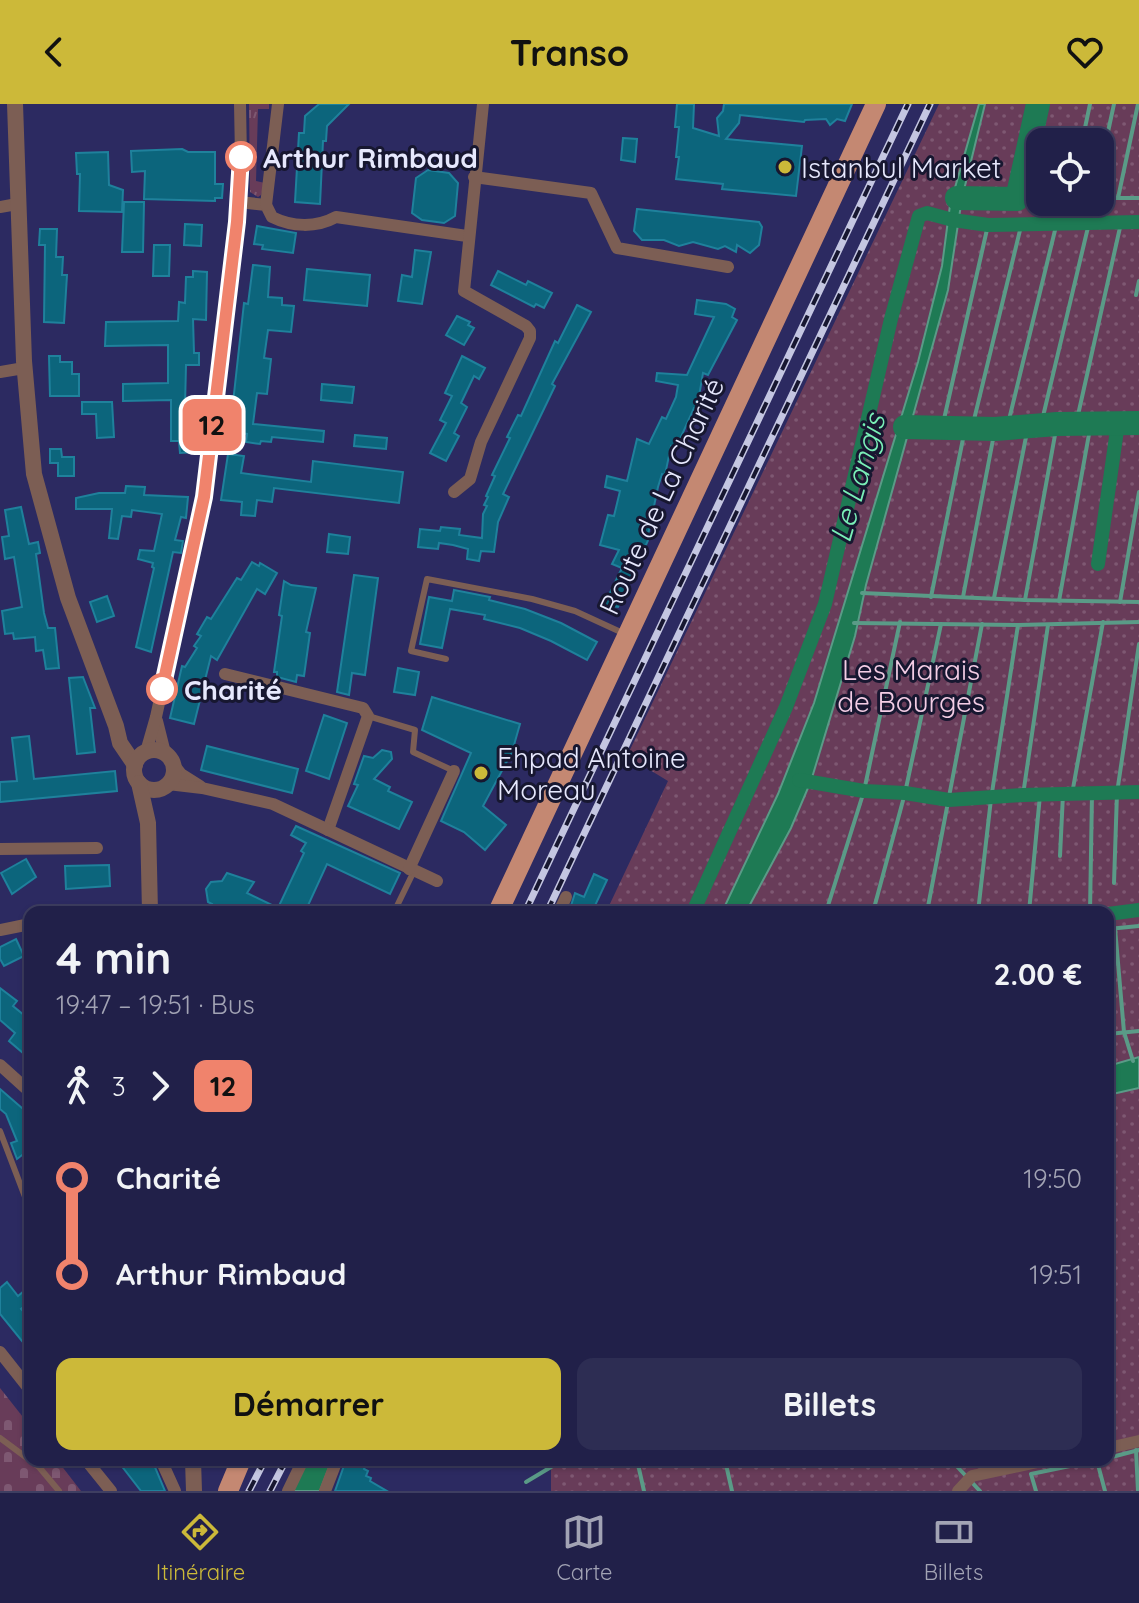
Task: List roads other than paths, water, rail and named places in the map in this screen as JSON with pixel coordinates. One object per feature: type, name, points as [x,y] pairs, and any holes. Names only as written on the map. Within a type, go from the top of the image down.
[{"type":"main road","name":"Route de La Charité","points":[[501,906],[876,104]]},
{"type":"main road","points":[[218,1491],[238,1466]]},
{"type":"main road","points":[[228,1491],[239,1466]]},
{"type":"street","points":[[15,104],[24,368],[34,474],[68,598],[116,726],[142,757]]},
{"type":"street","points":[[150,906],[148,823],[135,775],[156,717],[204,497],[239,202],[240,104]]},
{"type":"street","points":[[278,104],[266,205],[272,217],[286,223],[317,225],[336,217],[467,236]]},
{"type":"street","points":[[454,492],[470,479],[481,442],[530,338],[526,326],[464,291],[467,236],[483,104]]},
{"type":"street","points":[[474,177],[591,193],[617,248],[728,267]]},
{"type":"street","points":[[239,202],[266,205]]},
{"type":"street","points":[[0,207],[17,204]]},
{"type":"street","points":[[0,372],[24,368]]},
{"type":"street","points":[[225,674],[363,708],[368,716],[328,830]]},
{"type":"street","points":[[156,717],[161,744],[169,759],[181,774],[202,788]]},
{"type":"street","points":[[142,757],[152,750],[169,759]]},
{"type":"street","points":[[148,823],[164,786],[172,778],[169,759]]},
{"type":"street","points":[[412,870],[454,771]]},
{"type":"street","points":[[139,783],[145,788],[202,788],[273,804],[437,881]]},
{"type":"street","points":[[0,849],[97,848]]},
{"type":"street","points":[[562,906],[566,897]]},
{"type":"street","points":[[0,930],[24,925]]},
{"type":"street","points":[[0,1065],[24,1087]]},
{"type":"street","points":[[0,1352],[24,1382]]},
{"type":"street","points":[[1114,1447],[1139,1441]]},
{"type":"street","points":[[91,1466],[111,1491]]},
{"type":"street","points":[[164,1466],[175,1491]]},
{"type":"street","points":[[192,1489],[193,1466]]},
{"type":"street","points":[[288,1491],[300,1466]]},
{"type":"street","points":[[325,1491],[335,1466]]},
{"type":"street","points":[[960,1488],[972,1476],[1018,1466]]},
{"type":"lane","points":[[446,659],[411,651],[427,579],[532,599],[575,611],[628,635]]},
{"type":"lane","points":[[368,716],[415,730],[413,752],[454,771]]},
{"type":"lane","points":[[397,906],[412,870]]},
{"type":"lane","points":[[0,1131],[24,1194]]},
{"type":"lane","points":[[0,1438],[24,1456]]},
{"type":"lane","points":[[38,1466],[59,1491]]},
{"type":"waterway","name":"Le Langis","points":[[957,198],[1017,199],[1038,104]]},
{"type":"waterway","points":[[1085,128],[1090,104]]},
{"type":"waterway","points":[[1109,128],[1114,104]]},
{"type":"waterway","points":[[1118,198],[1138,104]]},
{"type":"waterway","points":[[1114,198],[1139,198]]},
{"type":"waterway","points":[[1017,199],[1026,199]]},
{"type":"waterway","points":[[696,906],[786,707],[825,604],[891,319],[919,216],[927,213],[988,225],[1139,222]]},
{"type":"waterway","points":[[972,428],[1022,222]]},
{"type":"waterway","points":[[1007,428],[1057,222]]},
{"type":"waterway","points":[[1041,425],[1089,223]]},
{"type":"waterway","points":[[1076,424],[1121,223]]},
{"type":"waterway","points":[[942,428],[988,225]]},
{"type":"waterway","points":[[1136,295],[1139,281]]},
{"type":"waterway","points":[[1059,601],[1091,423]]},
{"type":"waterway","points":[[1098,564],[1118,423]]},
{"type":"waterway","points":[[905,427],[995,429],[1057,424],[1139,423]]},
{"type":"waterway","points":[[1025,600],[1057,424]]},
{"type":"waterway","points":[[994,598],[1028,427]]},
{"type":"waterway","points":[[931,597],[965,429]]},
{"type":"waterway","points":[[963,597],[995,429]]},
{"type":"waterway","points":[[1120,602],[1139,492]]},
{"type":"waterway","points":[[862,593],[1139,602]]},
{"type":"waterway","points":[[828,906],[864,791],[900,622]]},
{"type":"waterway","points":[[1072,794],[1103,622]]},
{"type":"waterway","points":[[854,623],[1018,625],[1139,622]]},
{"type":"waterway","points":[[875,906],[905,793],[941,624]]},
{"type":"waterway","points":[[928,906],[982,624]]},
{"type":"waterway","points":[[979,906],[991,799],[1018,625]]},
{"type":"waterway","points":[[1023,795],[1048,625]]},
{"type":"waterway","points":[[1114,883],[1117,793],[1139,644]]},
{"type":"waterway","points":[[799,780],[949,800],[1139,792]]},
{"type":"waterway","points":[[1060,856],[1063,794]]},
{"type":"waterway","points":[[1090,906],[1092,794]]},
{"type":"waterway","points":[[1030,906],[1040,795]]},
{"type":"waterway","points":[[1114,913],[1139,910]]},
{"type":"waterway","points":[[1114,928],[1139,926]]},
{"type":"waterway","points":[[1115,928],[1124,1032],[1133,1061]]},
{"type":"waterway","points":[[1114,1033],[1139,1031]]},
{"type":"waterway","points":[[1136,1450],[1138,1491]]},
{"type":"waterway","points":[[1114,1456],[1139,1450]]},
{"type":"waterway","points":[[526,1482],[553,1466]]},
{"type":"waterway","points":[[638,1466],[644,1491]]},
{"type":"waterway","points":[[726,1466],[732,1491]]},
{"type":"waterway","points":[[957,1466],[980,1491]]},
{"type":"waterway","points":[[1036,1491],[1031,1474],[1070,1466]]},
{"type":"waterway","points":[[1098,1466],[1105,1491]]},
{"type":"railway","points":[[528,906],[908,104]]},
{"type":"railway","points":[[550,906],[930,104]]},
{"type":"railway","points":[[249,1491],[262,1466]]},
{"type":"railway","points":[[270,1491],[283,1466]]},
{"type":"place","name":"Arthur Rimbaud","points":[[241,157]]},
{"type":"place","name":"Istanbul Market","points":[[785,167]]},
{"type":"place","name":"Charité","points":[[162,689]]},
{"type":"place","name":"Ehpad Antoine Moreau","points":[[481,773]]},
{"type":"park label","name":"Les Marais de Bourges","points":[[911,685]]}]
